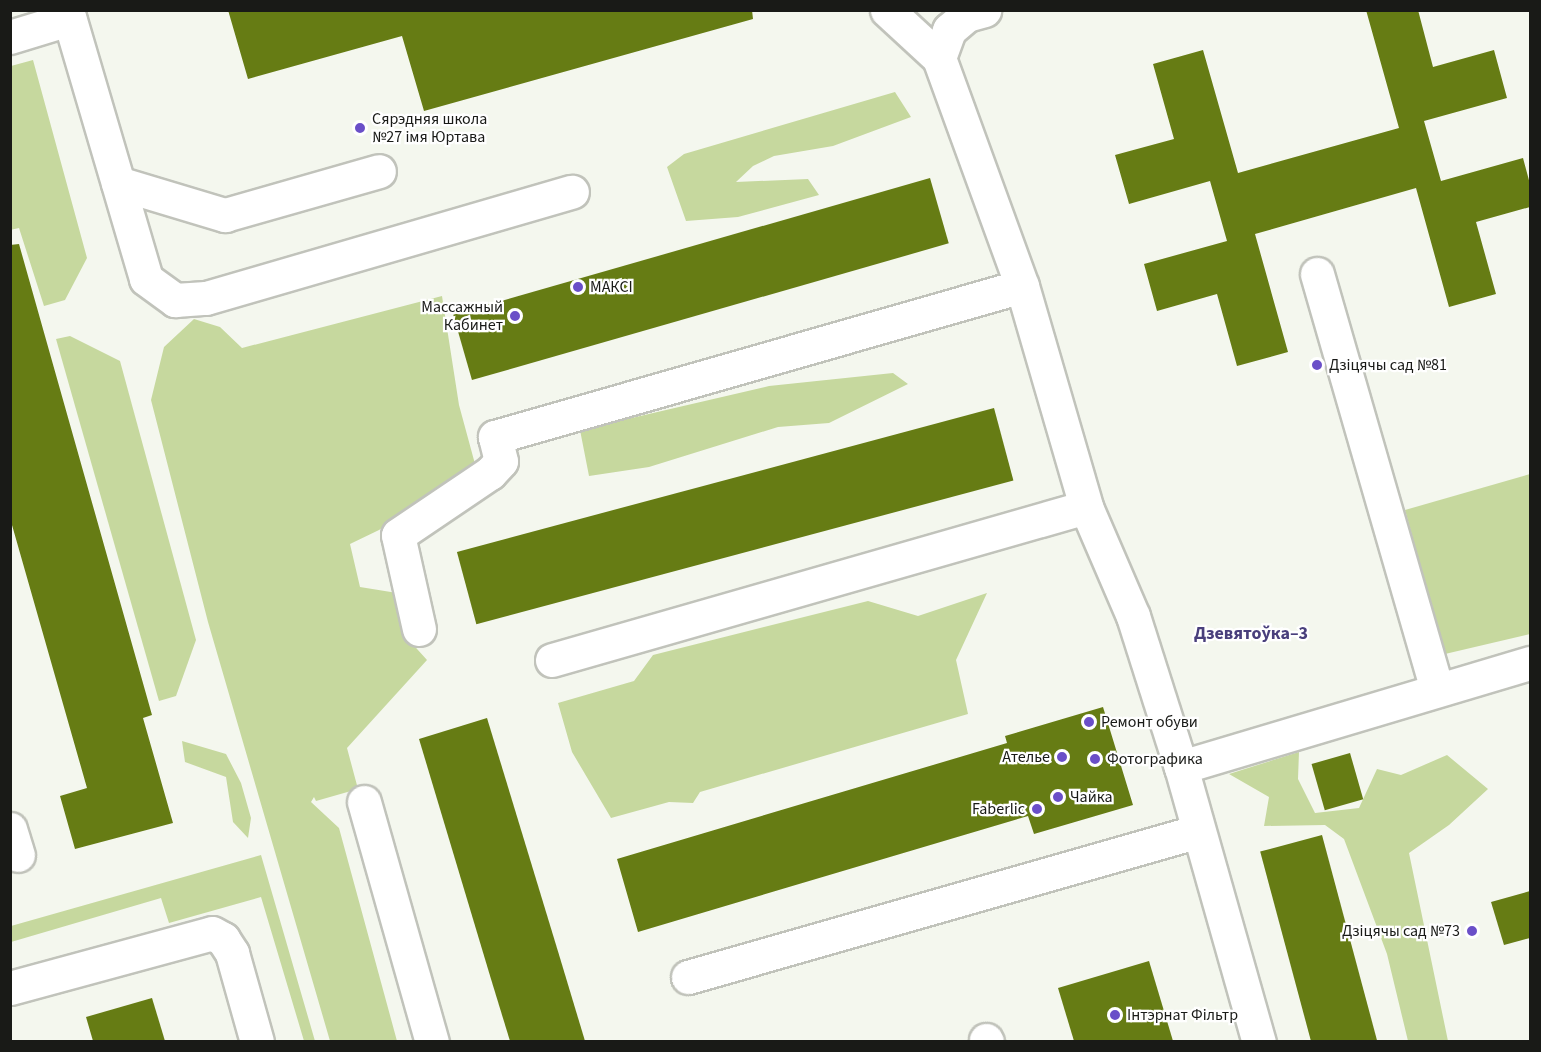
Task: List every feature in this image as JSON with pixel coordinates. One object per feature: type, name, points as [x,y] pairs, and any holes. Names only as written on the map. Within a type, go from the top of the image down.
[{"type":"street","points":[[887,10],[926,61],[1022,286],[1086,507],[1133,616],[1181,767],[1259,1041]]},
{"type":"street","points":[[926,61],[949,30],[967,15],[984,10]]},
{"type":"street","points":[[10,37],[68,14],[146,279],[175,300],[206,298],[572,192]]},
{"type":"street","points":[[117,183],[225,215],[379,171]]},
{"type":"street","points":[[1317,274],[1437,689]]},
{"type":"street","points":[[418,629],[398,535],[490,473],[501,461],[495,437],[1022,286]]},
{"type":"street","points":[[552,660],[1086,507]]},
{"type":"street","points":[[1181,767],[1530,663]]},
{"type":"street","points":[[364,802],[432,1041]]},
{"type":"street","points":[[688,977],[1199,831]]},
{"type":"street","points":[[10,988],[212,933],[223,939],[232,953],[257,1041]]},
{"type":"green space","points":[[33,60],[87,258],[65,300],[44,306],[19,228],[10,230],[11,66]]},
{"type":"green space","points":[[895,92],[911,117],[833,146],[774,156],[753,166],[736,182],[808,179],[819,195],[738,217],[686,221],[667,167],[684,154]]},
{"type":"green space","points":[[442,296],[459,405],[475,464],[379,530],[350,544],[360,587],[397,593],[408,639],[427,660],[347,748],[358,789],[316,801],[314,797],[311,802],[339,828],[397,1041],[330,1041],[208,622],[151,400],[164,347],[194,319],[220,327],[242,348]]},
{"type":"green space","points":[[70,336],[120,361],[196,640],[176,696],[159,701],[56,339]]},
{"type":"green space","points":[[893,373],[908,384],[829,423],[778,427],[649,467],[589,476],[580,430],[769,386]]},
{"type":"green space","points":[[1530,474],[1530,634],[1445,654],[1405,510]]},
{"type":"green space","points":[[987,593],[956,660],[968,714],[700,792],[693,803],[669,802],[611,818],[572,752],[558,703],[634,681],[653,655],[868,601],[918,616]]},
{"type":"green space","points":[[182,741],[226,754],[241,783],[251,818],[248,838],[233,822],[226,777],[185,762]]},
{"type":"green space","points":[[1299,752],[1298,779],[1315,813],[1359,808],[1377,769],[1401,775],[1447,755],[1488,789],[1449,825],[1409,853],[1448,1041],[1408,1041],[1387,954],[1344,839],[1325,825],[1264,826],[1269,797],[1229,774]]},
{"type":"green space","points":[[261,855],[315,1041],[304,1041],[261,897],[169,923],[161,898],[11,942],[11,926]]},
{"type":"building","points":[[228,10],[752,10],[753,19],[424,111],[402,36],[248,79]]},
{"type":"building","points":[[1366,10],[1418,10],[1433,67],[1494,50],[1507,98],[1424,121],[1441,181],[1523,158],[1530,184],[1530,207],[1476,222],[1496,294],[1449,307],[1416,188],[1255,234],[1288,352],[1237,366],[1217,294],[1157,311],[1144,264],[1227,241],[1210,181],[1129,204],[1115,155],[1174,139],[1153,64],[1203,50],[1238,173],[1399,128]]},
{"type":"building","points":[[930,178],[949,243],[472,380],[453,315]]},
{"type":"building","points":[[19,244],[152,715],[143,718],[173,823],[75,849],[60,796],[87,788],[10,518],[10,245]]},
{"type":"building","points":[[994,408],[1013,480],[476,624],[457,552]]},
{"type":"building","points":[[1103,707],[1133,805],[1034,834],[1028,816],[638,932],[617,859],[1007,743],[1005,736]]},
{"type":"building","points":[[487,718],[585,1041],[510,1041],[491,979],[419,739]]},
{"type":"building","points":[[1350,753],[1363,799],[1325,810],[1312,764]]},
{"type":"building","points":[[1322,835],[1377,1042],[1311,1042],[1260,852]]},
{"type":"building","points":[[1530,891],[1530,938],[1504,945],[1491,902]]},
{"type":"building","name":"Інтэрнат Фільтр","points":[[1149,961],[1173,1041],[1074,1041],[1058,988]]},
{"type":"building","points":[[152,998],[165,1041],[93,1041],[86,1017]]},
{"type":"place","name":"Сярэдняя школа №27 імя Юртава","points":[[360,128]]},
{"type":"place","name":"МАКСІ","points":[[578,287]]},
{"type":"place","name":"Массажный Кабинет","points":[[515,316]]},
{"type":"place","name":"Дзіцячы сад №81","points":[[1317,365]]},
{"type":"place","name":"Ремонт обуви","points":[[1089,722]]},
{"type":"place","name":"Ателье","points":[[1062,757]]},
{"type":"place","name":"Фотографика","points":[[1095,759]]},
{"type":"place","name":"Чайка","points":[[1058,797]]},
{"type":"place","name":"Faberlic","points":[[1037,809]]},
{"type":"place","name":"Дзіцячы сад №73","points":[[1472,931]]},
{"type":"place","name":"Інтэрнат Фільтр","points":[[1115,1015]]},
{"type":"district","name":"Дзевятоўка–3","points":[[1251,634]]}]
